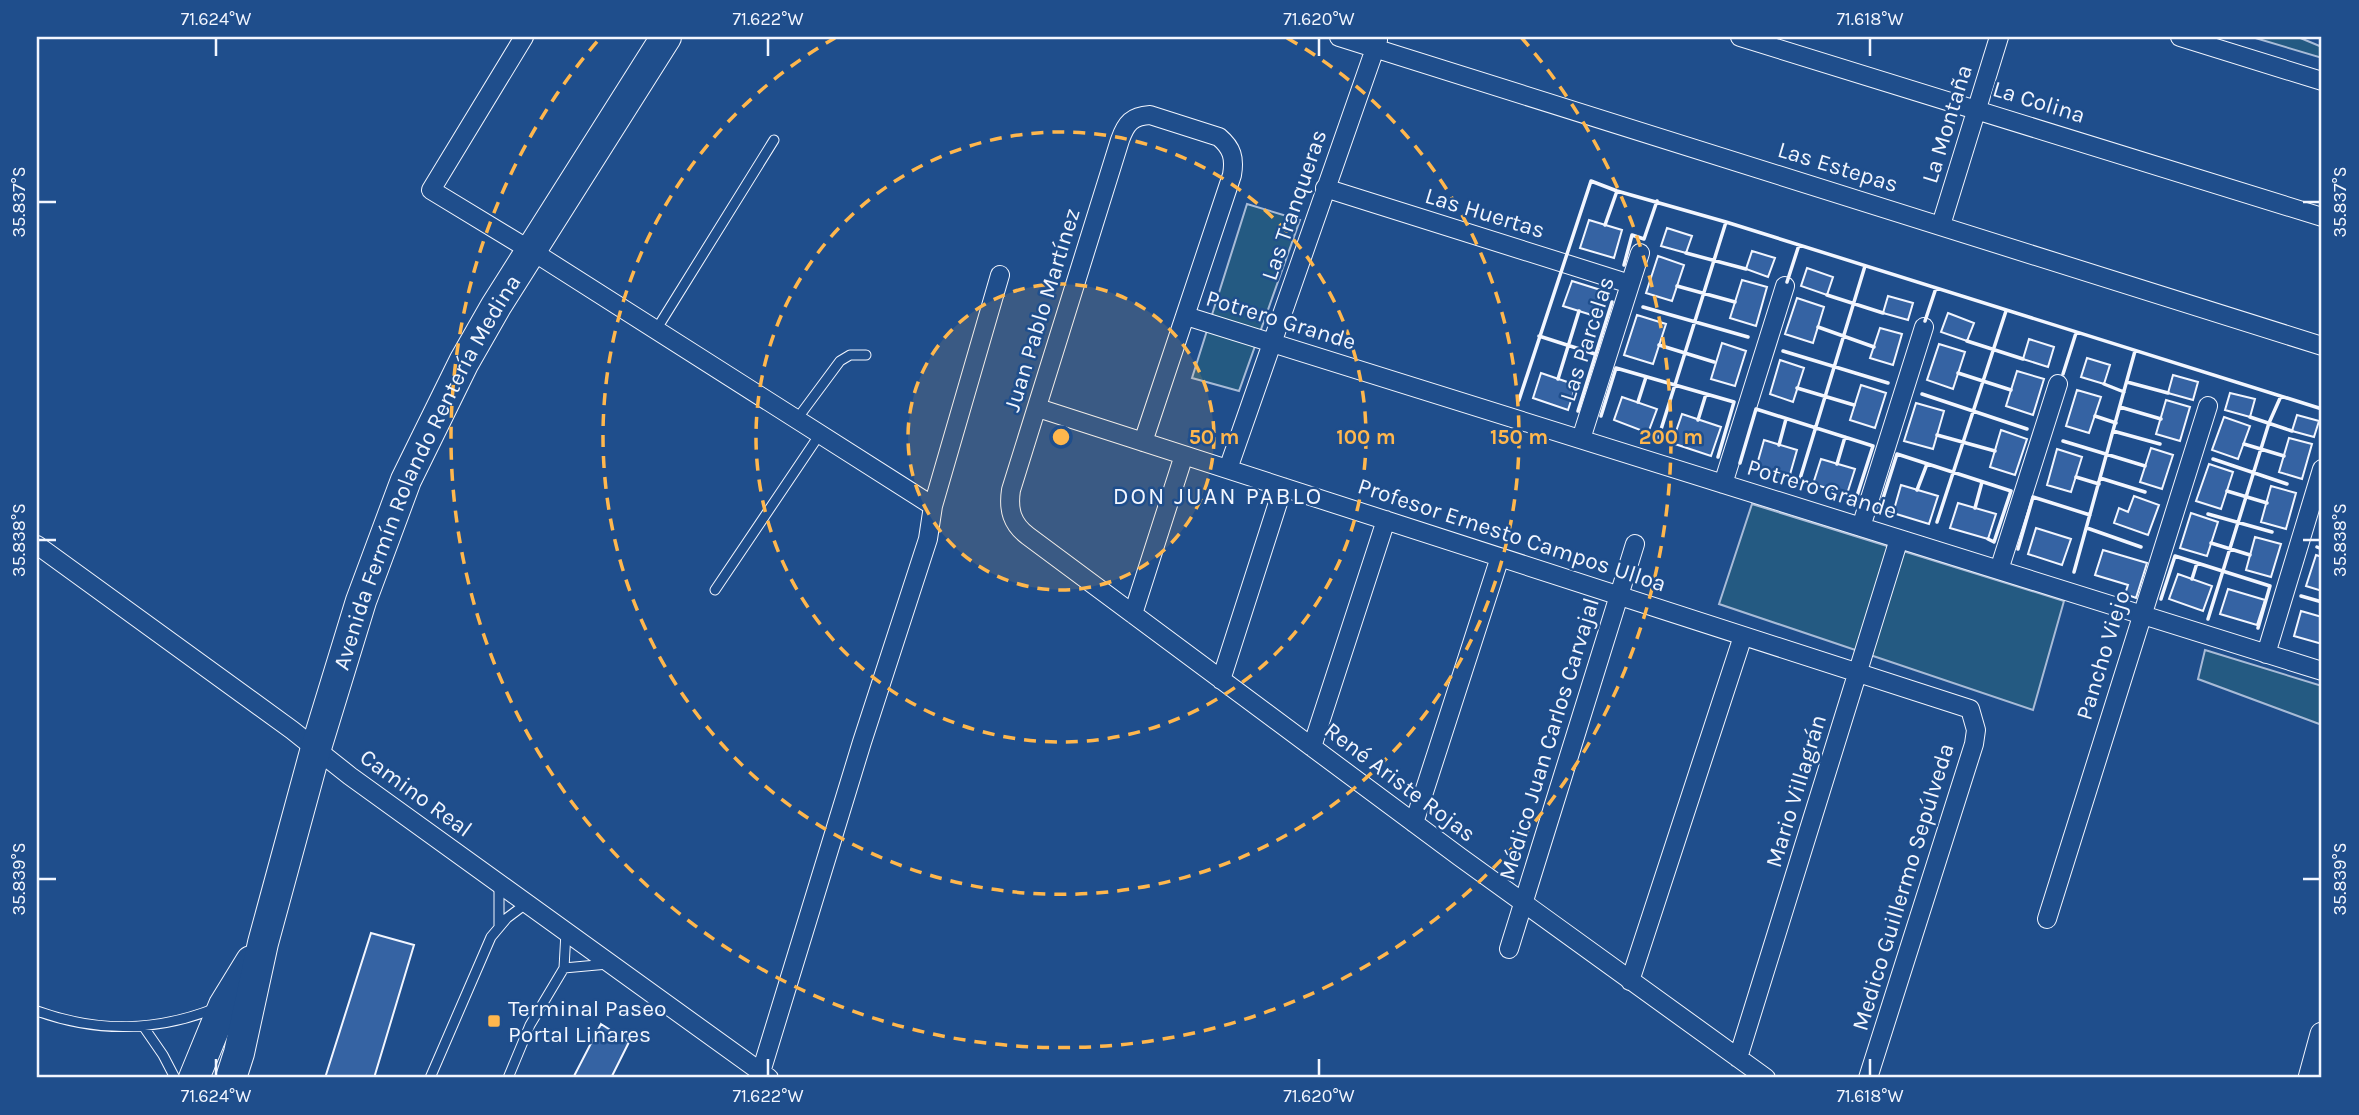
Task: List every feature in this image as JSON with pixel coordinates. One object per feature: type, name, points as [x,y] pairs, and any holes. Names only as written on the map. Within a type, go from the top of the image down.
[{"type":"main road","name":"Avenida Fermín Rolando Rentería Medina","points":[[231,1078],[263,943],[316,748],[361,601],[406,480],[464,362],[666,37]]},
{"type":"main road","name":"Avenida Fermín Rolando Rentería Medina","points":[[194,1078],[224,1005],[263,943]]},
{"type":"street","points":[[524,37],[431,190],[532,250],[933,506]]},
{"type":"street","name":"Las Estepas","points":[[1339,37],[1377,42],[2322,346]]},
{"type":"street","name":"La Colina","points":[[1740,37],[2322,218]]},
{"type":"street","name":"La Montaña","points":[[1941,225],[1999,37]]},
{"type":"street","points":[[2180,37],[2322,81]]},
{"type":"street","name":"Las Tranqueras","points":[[1228,469],[1377,42]]},
{"type":"street","name":"Juan Pablo Martínez","points":[[1012,516],[1012,490],[1120,140],[1129,120],[1140,115],[1150,115],[1219,137],[1228,145],[1233,155],[1233,175],[1186,316]]},
{"type":"street","name":"Las Huertas","points":[[1325,188],[1630,284]]},
{"type":"street","name":"Las Parcelas","points":[[1581,439],[1640,253]]},
{"type":"street","points":[[765,1075],[862,742],[928,539],[933,506],[1000,275]]},
{"type":"street","points":[[1723,484],[1785,286]]},
{"type":"street","points":[[1143,442],[1186,316]]},
{"type":"street","name":"Potrero Grande","points":[[1186,316],[2322,671]]},
{"type":"street","points":[[1861,527],[1924,327]]},
{"type":"street","points":[[1999,570],[2058,384]]},
{"type":"street","name":"Pancho Viejo","points":[[2047,919],[2208,407]]},
{"type":"street","name":"Profesor Ernesto Campos Ulloa","points":[[1038,408],[1970,709]]},
{"type":"street","points":[[1133,614],[1184,455]]},
{"type":"street","points":[[2266,654],[2322,469]]},
{"type":"street","points":[[1221,680],[1283,487]]},
{"type":"street","name":"René Ariste Rojas","points":[[1012,516],[1028,536],[1221,680],[1766,1078]]},
{"type":"street","points":[[1312,747],[1386,520]]},
{"type":"street","name":"Mario Villagrán","points":[[1738,1058],[1899,539]]},
{"type":"street","name":"Médico Juan Carlos Carvajal","points":[[1509,949],[1635,544]]},
{"type":"street","name":"Camino Real","points":[[37,545],[316,748],[336,766],[765,1075]]},
{"type":"street","points":[[1414,823],[1500,557]]},
{"type":"street","points":[[1630,981],[1743,636]]},
{"type":"street","name":"Medico Guillermo Sepúlveda","points":[[1868,1078],[1974,744],[1976,730],[1970,709]]},
{"type":"street","points":[[2310,1078],[2322,1034]]},
{"type":"lane","points":[[656,330],[774,140]]},
{"type":"lane","points":[[797,419],[840,361],[850,355],[866,355]]},
{"type":"lane","points":[[715,590],[820,434]]},
{"type":"lane","points":[[499,884],[499,927]]},
{"type":"lane","points":[[430,1078],[486,948],[499,927],[527,903]]},
{"type":"lane","points":[[508,1078],[530,1025],[564,968],[566,932]]},
{"type":"lane","points":[[564,968],[610,964]]},
{"type":"lane","points":[[37,1011],[107,1028],[142,1027],[199,1015],[224,1005]]},
{"type":"lane","points":[[142,1027],[163,1055],[175,1078]]},
{"type":"shaded area","points":[[2252,37],[2298,37],[2322,47],[2322,58]]},
{"type":"shaded area","points":[[1247,204],[1300,220],[1239,391],[1192,378]]},
{"type":"shaded area","points":[[1752,504],[2064,601],[2033,710],[1719,604]]},
{"type":"shaded area","points":[[2205,650],[2322,686],[2322,725],[2198,679]]},
{"type":"building","points":[[1589,220],[1622,230],[1614,258],[1580,248]]},
{"type":"building","points":[[1667,228],[1692,236],[1686,253],[1661,246]]},
{"type":"building","points":[[1752,251],[1775,258],[1768,277],[1746,269]]},
{"type":"building","points":[[1658,256],[1684,265],[1672,301],[1646,293]]},
{"type":"building","points":[[1807,268],[1833,277],[1827,295],[1801,286]]},
{"type":"building","points":[[1742,280],[1767,287],[1756,326],[1730,318]]},
{"type":"building","points":[[1572,281],[1607,292],[1598,317],[1563,306]]},
{"type":"building","points":[[1888,296],[1913,303],[1908,320],[1883,313]]},
{"type":"building","points":[[1797,298],[1824,307],[1813,343],[1785,334]]},
{"type":"building","points":[[1948,313],[1974,323],[1967,341],[1941,332]]},
{"type":"building","points":[[1637,315],[1666,324],[1653,364],[1624,355]]},
{"type":"building","points":[[1880,328],[1902,334],[1893,365],[1870,358]]},
{"type":"building","points":[[2029,339],[2054,347],[2048,367],[2023,359]]},
{"type":"building","points":[[1722,343],[1746,351],[1735,386],[1711,379]]},
{"type":"building","points":[[1939,344],[1965,352],[1953,389],[1927,380]]},
{"type":"building","points":[[2087,358],[2110,365],[2104,384],[2081,377]]},
{"type":"building","points":[[1780,360],[1804,368],[1793,402],[1770,394]]},
{"type":"building","points":[[2017,371],[2044,379],[2033,415],[2006,406]]},
{"type":"building","points":[[1541,373],[1576,385],[1568,410],[1533,398]]},
{"type":"building","points":[[2173,375],[2198,382],[2193,400],[2168,393]]},
{"type":"building","points":[[1861,385],[1886,393],[1875,428],[1850,420]]},
{"type":"building","points":[[2077,390],[2101,397],[2089,433],[2066,426]]},
{"type":"building","points":[[2230,393],[2255,399],[2250,417],[2225,410]]},
{"type":"building","points":[[1622,397],[1657,409],[1648,433],[1614,420]]},
{"type":"building","points":[[2166,400],[2190,407],[2180,441],[2156,434]]},
{"type":"building","points":[[1916,403],[1944,411],[1933,449],[1904,441]]},
{"type":"building","points":[[1682,414],[1721,427],[1711,456],[1672,443]]},
{"type":"building","points":[[2297,415],[2319,421],[2314,437],[2292,431]]},
{"type":"building","points":[[2224,417],[2250,426],[2238,459],[2212,450]]},
{"type":"building","points":[[2001,430],[2027,439],[2015,475],[1990,467]]},
{"type":"building","points":[[2289,438],[2312,444],[2302,479],[2279,472]]},
{"type":"building","points":[[1764,440],[1797,450],[1789,478],[1756,468]]},
{"type":"building","points":[[2151,448],[2173,455],[2162,489],[2140,482]]},
{"type":"building","points":[[2057,449],[2082,457],[2071,492],[2047,485]]},
{"type":"building","points":[[1821,459],[1855,469],[1847,494],[1813,484]]},
{"type":"building","points":[[2209,464],[2233,472],[2221,509],[2196,501]]},
{"type":"building","points":[[1901,485],[1938,496],[1929,524],[1893,513]]},
{"type":"building","points":[[2271,486],[2296,493],[2286,529],[2261,522]]},
{"type":"building","points":[[2134,496],[2159,505],[2148,535],[2114,523],[2119,508],[2128,512]]},
{"type":"building","points":[[1958,503],[1996,514],[1988,539],[1950,528]]},
{"type":"building","points":[[2191,513],[2218,522],[2207,556],[2180,548]]},
{"type":"building","points":[[2036,528],[2071,539],[2062,565],[2028,554]]},
{"type":"building","points":[[2255,537],[2281,544],[2271,577],[2246,570]]},
{"type":"building","points":[[2103,550],[2147,563],[2136,598],[2125,594],[2128,585],[2095,575]]},
{"type":"building","points":[[2316,555],[2322,557],[2322,591],[2306,586]]},
{"type":"building","points":[[2178,574],[2212,586],[2203,611],[2169,599]]},
{"type":"building","points":[[2228,589],[2265,600],[2257,625],[2220,614]]},
{"type":"building","points":[[2301,611],[2322,617],[2322,644],[2294,636]]},
{"type":"building","points":[[371,933],[414,945],[374,1078],[325,1078]]},
{"type":"building","points":[[601,1024],[629,1042],[611,1078],[573,1078]]},
{"type":"wall","points":[[1519,400],[1591,181],[2322,409]]},
{"type":"wall","points":[[1605,225],[1617,191]]},
{"type":"wall","points":[[1624,265],[1632,235],[1644,239],[1657,201]]},
{"type":"wall","points":[[1658,439],[1726,222]]},
{"type":"wall","points":[[1787,282],[1799,245]]},
{"type":"wall","points":[[1686,253],[1746,269]]},
{"type":"wall","points":[[1799,482],[1865,266]]},
{"type":"wall","points":[[1677,286],[1735,302]]},
{"type":"wall","points":[[1925,321],[1936,288]]},
{"type":"wall","points":[[1827,295],[1883,313]]},
{"type":"wall","points":[[1578,411],[1612,302]]},
{"type":"wall","points":[[1643,307],[1748,337]]},
{"type":"wall","points":[[1558,379],[1579,311]]},
{"type":"wall","points":[[1937,522],[2006,311]]},
{"type":"wall","points":[[1818,327],[1874,347]]},
{"type":"wall","points":[[2063,374],[2076,333]]},
{"type":"wall","points":[[1539,336],[1595,354]]},
{"type":"wall","points":[[1967,341],[2023,359]]},
{"type":"wall","points":[[1659,345],[1714,362]]},
{"type":"wall","points":[[1783,351],[1888,383]]},
{"type":"wall","points":[[2074,572],[2135,351]]},
{"type":"wall","points":[[1601,416],[1616,368],[1734,402],[1718,457]]},
{"type":"wall","points":[[1958,373],[2011,390]]},
{"type":"wall","points":[[1638,402],[1646,377]]},
{"type":"wall","points":[[2127,382],[2168,393]]},
{"type":"wall","points":[[2104,384],[2124,392]]},
{"type":"wall","points":[[1797,388],[1854,405]]},
{"type":"wall","points":[[1698,420],[1706,394]]},
{"type":"wall","points":[[1922,394],[2027,429]]},
{"type":"wall","points":[[2208,619],[2269,423],[2281,396]]},
{"type":"wall","points":[[2120,407],[2161,419]]},
{"type":"wall","points":[[1740,463],[1756,409],[1873,446],[1856,499]]},
{"type":"wall","points":[[2095,416],[2116,423]]},
{"type":"wall","points":[[2250,417],[2292,431]]},
{"type":"wall","points":[[1779,445],[1786,419]]},
{"type":"wall","points":[[2113,431],[2160,444]]},
{"type":"wall","points":[[1937,435],[1995,451]]},
{"type":"wall","points":[[1837,464],[1845,437]]},
{"type":"wall","points":[[2063,441],[2145,466]]},
{"type":"wall","points":[[2244,444],[2284,456]]},
{"type":"wall","points":[[1878,514],[1897,454],[2011,491],[1994,542],[1988,539]]},
{"type":"wall","points":[[2213,459],[2287,484]]},
{"type":"wall","points":[[1917,490],[1927,464]]},
{"type":"wall","points":[[2076,477],[2099,484]]},
{"type":"wall","points":[[2100,478],[2145,492]]},
{"type":"wall","points":[[1975,508],[1982,482]]},
{"type":"wall","points":[[2227,491],[2267,503]]},
{"type":"wall","points":[[2018,549],[2033,497],[2090,515]]},
{"type":"wall","points":[[2208,514],[2272,532]]},
{"type":"wall","points":[[2087,528],[2141,547]]},
{"type":"wall","points":[[2211,543],[2250,555]]},
{"type":"wall","points":[[2317,547],[2322,549]]},
{"type":"wall","points":[[2161,599],[2175,556],[2270,586],[2258,628]]},
{"type":"wall","points":[[2192,579],[2197,563]]},
{"type":"wall","points":[[2301,596],[2322,602]]},
{"type":"place","name":"Terminal Paseo Portal Linares","points":[[494,1021]]},
{"type":"district","name":"DON JUAN PABLO","points":[[1218,496]]}]
